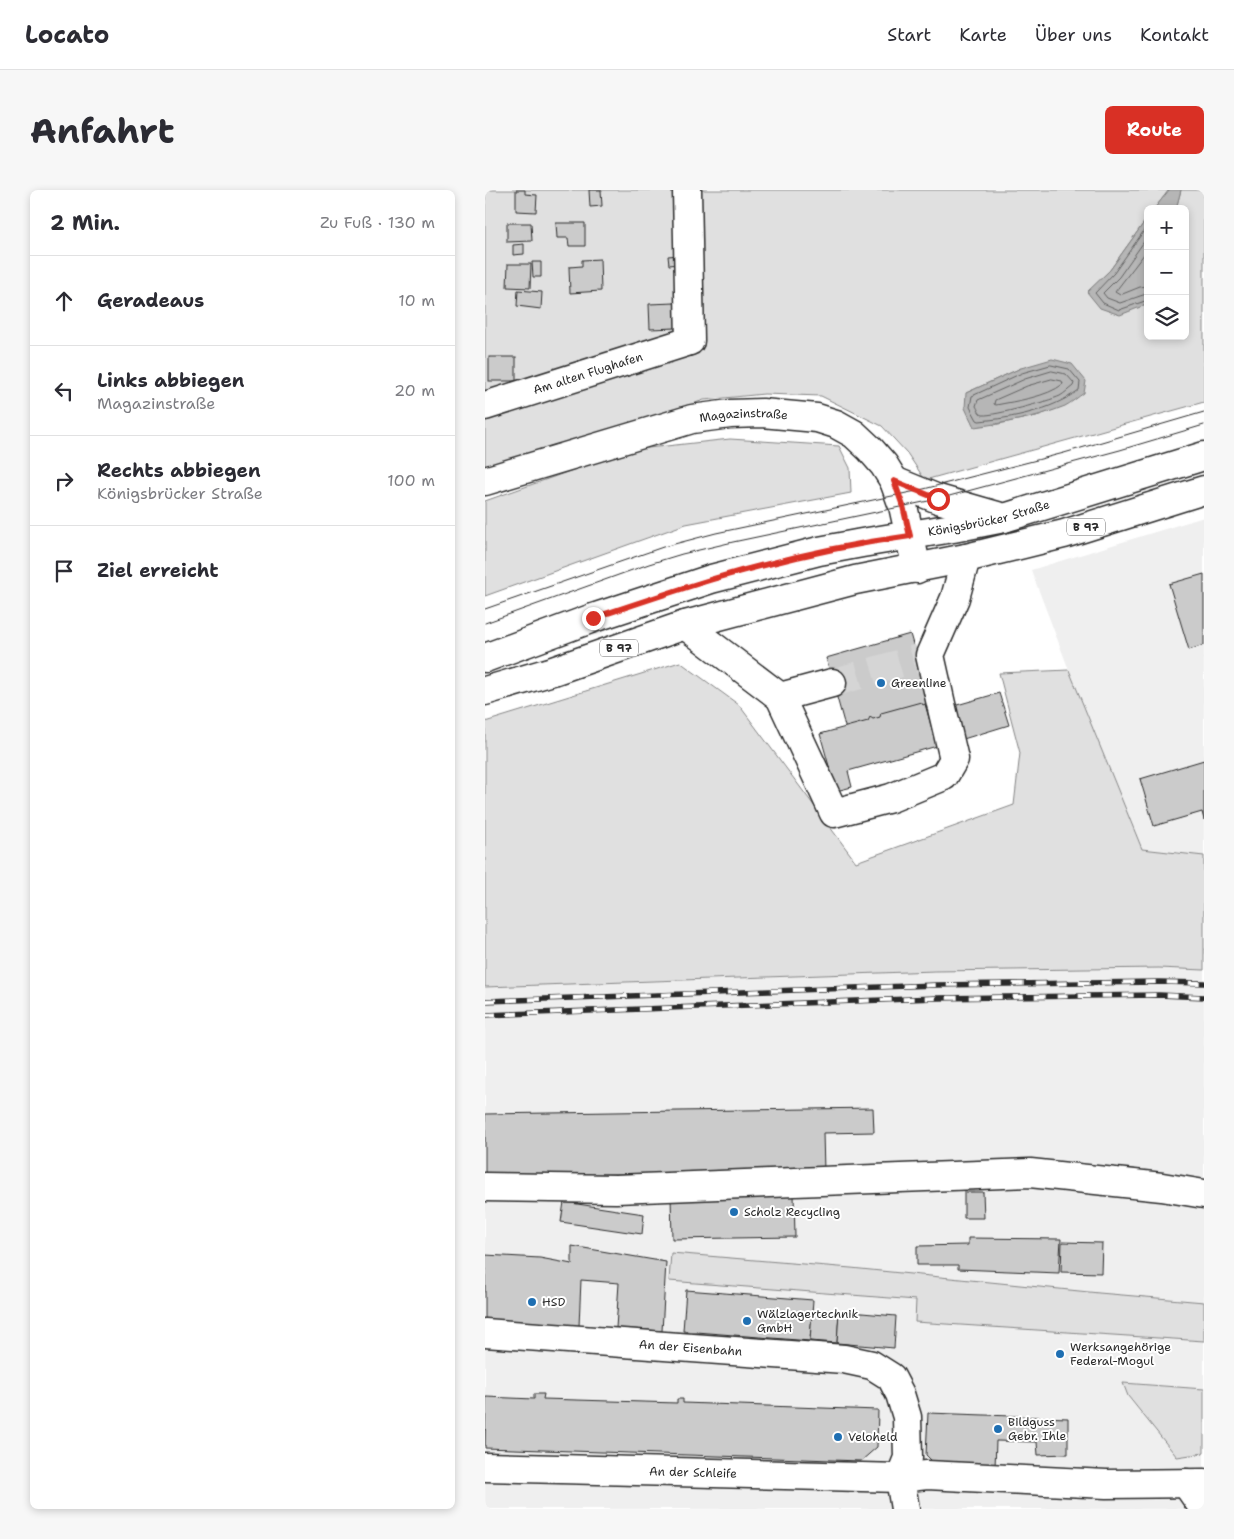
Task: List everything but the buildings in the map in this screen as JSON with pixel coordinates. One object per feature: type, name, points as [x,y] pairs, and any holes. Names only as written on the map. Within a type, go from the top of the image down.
[{"type":"street","name":"Am alten Flughafen","points":[[485,406],[690,341],[687,190]]},
{"type":"street","name":"Magazinstraße","points":[[485,481],[692,419],[730,414],[762,413],[817,418],[836,424],[854,434],[884,465],[894,481],[903,506],[917,569]]},
{"type":"street","name":"Königsbrücker Straße","points":[[485,658],[593,618],[711,579],[861,543],[910,536],[1004,518],[1204,456]]},
{"type":"street","points":[[894,481],[938,499],[1004,518]]},
{"type":"street","name":"B 97","points":[[485,691],[553,671],[685,625],[855,580],[917,569],[1065,534],[1204,490]]},
{"type":"street","points":[[685,625],[780,697],[834,813],[891,798],[944,776],[954,759],[941,704],[925,657],[955,598],[966,558]]},
{"type":"street","points":[[780,697],[832,683]]},
{"type":"street","points":[[485,1187],[616,1189],[1030,1173],[1162,1187],[1204,1194]]},
{"type":"street","name":"An der Eisenbahn","points":[[485,1333],[844,1359],[872,1364],[891,1377],[900,1394],[907,1417],[907,1458],[900,1478]]},
{"type":"street","name":"An der Schleife","points":[[485,1467],[900,1478],[927,1475],[1106,1484],[1195,1483]]},
{"type":"street","points":[[900,1478],[905,1509]]},
{"type":"street","points":[[1195,1483],[1204,1509]]},
{"type":"shaded area","points":[[485,190],[1169,190],[1157,205],[1144,205],[1144,223],[1110,270],[1088,292],[1144,305],[1144,340],[1189,340],[1189,205],[1177,205],[1181,190],[1204,190],[1204,402],[925,480],[907,453],[882,426],[821,396],[764,394],[704,400],[485,474]],"holes":[[[1021,368],[1066,405],[1037,416],[994,425],[966,393]]]},
{"type":"shaded area","points":[[730,439],[839,446],[850,468],[851,493],[686,524],[485,596],[485,501],[630,450]]},
{"type":"shaded area","points":[[1204,517],[1204,856],[1142,849],[1069,670],[1031,570]]},
{"type":"shaded area","points":[[680,662],[739,705],[856,862],[1014,805],[1020,753],[999,673],[1069,670],[1142,849],[1204,856],[1204,970],[1159,968],[935,971],[485,987],[485,722]]},
{"type":"shaded area","points":[[1159,968],[1204,970],[1204,1302],[851,1268],[671,1253],[669,1281],[916,1300],[916,1322],[1204,1341],[1204,1389],[1123,1383],[1128,1396],[1177,1457],[1204,1453],[1204,1509],[485,1509],[485,987],[936,971]]},
{"type":"shaded area","points":[[671,1253],[851,1268],[1204,1302],[1204,1341],[915,1322],[916,1300],[669,1281]]},
{"type":"shaded area","points":[[1123,1383],[1204,1389],[1204,1453],[1177,1457],[1128,1396]]},
{"type":"water","points":[[1169,190],[1181,190],[1177,205],[1157,205]]},
{"type":"water","points":[[1144,223],[1144,306],[1120,315],[1100,308],[1087,292],[1110,270]]},
{"type":"water","points":[[1052,359],[1072,364],[1086,381],[1084,393],[1065,406],[1043,414],[974,427],[965,408],[966,393],[1021,368]]},
{"type":"tunnel","points":[[832,683],[919,658]]},
{"type":"tram line","points":[[485,609],[663,547],[716,533],[916,491],[1064,453],[1204,412]]},
{"type":"tram line","points":[[485,623],[682,554],[938,499],[1120,450],[1204,425]]},
{"type":"railway","points":[[485,1001],[936,985],[1204,983]]},
{"type":"railway","points":[[485,1015],[936,998],[1159,995],[1204,997]]},
{"type":"place","name":"Greenline","points":[[881,683]]},
{"type":"place","name":"Scholz Recycling","points":[[734,1212]]},
{"type":"place","name":"HSD","points":[[532,1302]]},
{"type":"place","name":"Wälzlagertechnik GmbH","points":[[747,1321]]},
{"type":"place","name":"Werksangehörige Federal-Mogul","points":[[1060,1354]]},
{"type":"place","name":"Bildguss Gebr. Ihle","points":[[998,1429]]},
{"type":"place","name":"Veloheld","points":[[838,1437]]},
{"type":"route","points":[[593,618],[711,579],[819,552],[861,543],[910,536],[903,506],[894,481],[938,499]]}]
